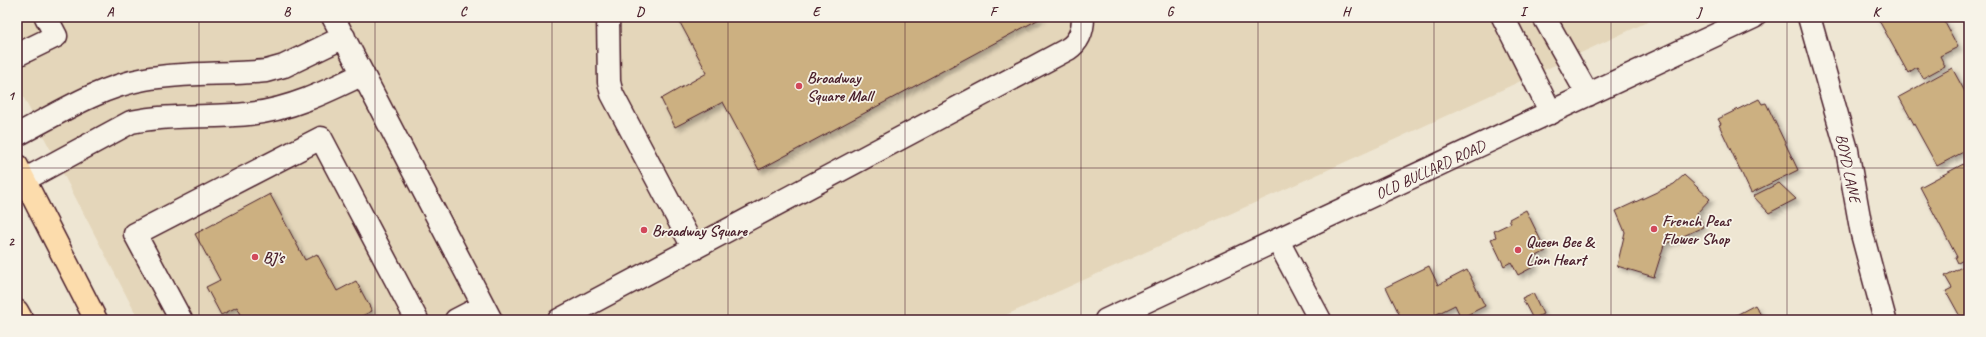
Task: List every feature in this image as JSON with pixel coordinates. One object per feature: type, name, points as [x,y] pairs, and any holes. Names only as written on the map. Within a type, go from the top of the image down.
[{"type":"highway","points":[[20,173],[96,320]]},
{"type":"highway","points":[[17,312],[22,320]]},
{"type":"street","points":[[17,55],[56,36],[46,17]]},
{"type":"street","points":[[333,17],[487,313],[456,320]]},
{"type":"street","points":[[608,17],[609,82],[612,94],[694,249]]},
{"type":"street","points":[[560,320],[584,314],[694,249],[1068,49],[1078,39],[1081,32],[1083,17]]},
{"type":"street","points":[[1503,17],[1551,113]]},
{"type":"street","points":[[1544,17],[1588,95]]},
{"type":"street","name":"OLD BULLARD ROAD","points":[[1106,320],[1278,241],[1754,17]]},
{"type":"street","name":"BOYD LANE","points":[[1809,17],[1847,150],[1862,234],[1885,320]]},
{"type":"street","points":[[17,135],[98,93],[119,86],[144,79],[266,71],[284,66],[344,37]]},
{"type":"street","points":[[20,173],[132,122],[149,118],[248,114],[266,111],[309,100],[363,74]]},
{"type":"street","points":[[181,320],[135,234],[321,138],[417,320]]},
{"type":"street","points":[[1278,241],[1320,320]]},
{"type":"shaded area","name":"Broadway Square","points":[[17,17],[1658,17],[1396,139],[995,320],[139,320],[17,85]]},
{"type":"building","name":"Broadway Square Mall","points":[[677,17],[1041,18],[759,170],[723,102],[675,127],[661,99],[707,73]]},
{"type":"building","points":[[1877,17],[1942,17],[1958,47],[1940,56],[1945,66],[1923,78],[1917,67],[1908,73]]},
{"type":"building","points":[[1952,68],[1969,99],[1969,149],[1937,166],[1899,97]]},
{"type":"building","points":[[1759,99],[1762,104],[1766,103],[1798,170],[1751,193],[1719,125],[1721,124],[1718,119]]},
{"type":"building","points":[[1969,161],[1969,257],[1958,263],[1955,257],[1957,257],[1920,187]]},
{"type":"building","points":[[1684,175],[1710,199],[1697,213],[1703,227],[1664,245],[1654,277],[1617,266],[1625,232],[1616,211],[1674,184]]},
{"type":"building","points":[[1779,183],[1796,199],[1769,213],[1753,196]]},
{"type":"building","name":"BJ's","points":[[270,194],[305,260],[317,254],[337,291],[356,281],[372,311],[354,320],[244,320],[237,307],[221,315],[206,287],[220,280],[195,234]]},
{"type":"building","points":[[1526,210],[1546,251],[1531,259],[1535,266],[1518,275],[1511,262],[1504,266],[1491,239],[1496,237],[1494,231],[1511,223],[1509,219]]},
{"type":"building","points":[[1969,263],[1969,320],[1962,320],[1946,291],[1952,288],[1945,276]]},
{"type":"building","points":[[1429,266],[1438,285],[1467,270],[1485,306],[1461,318],[1455,305],[1435,315],[1438,320],[1402,320],[1386,287]]},
{"type":"building","points":[[1533,293],[1543,314],[1533,319],[1522,298]]},
{"type":"building","points":[[1755,305],[1764,320],[1727,320]]},
{"type":"place","name":"Broadway Square Mall","points":[[799,86]]},
{"type":"place","name":"French Peas Flower Shop","points":[[1654,229]]},
{"type":"place","name":"Broadway Square","points":[[644,230]]},
{"type":"place","name":"Queen Bee & Lion Heart","points":[[1518,250]]},
{"type":"place","name":"BJ's","points":[[255,257]]}]
